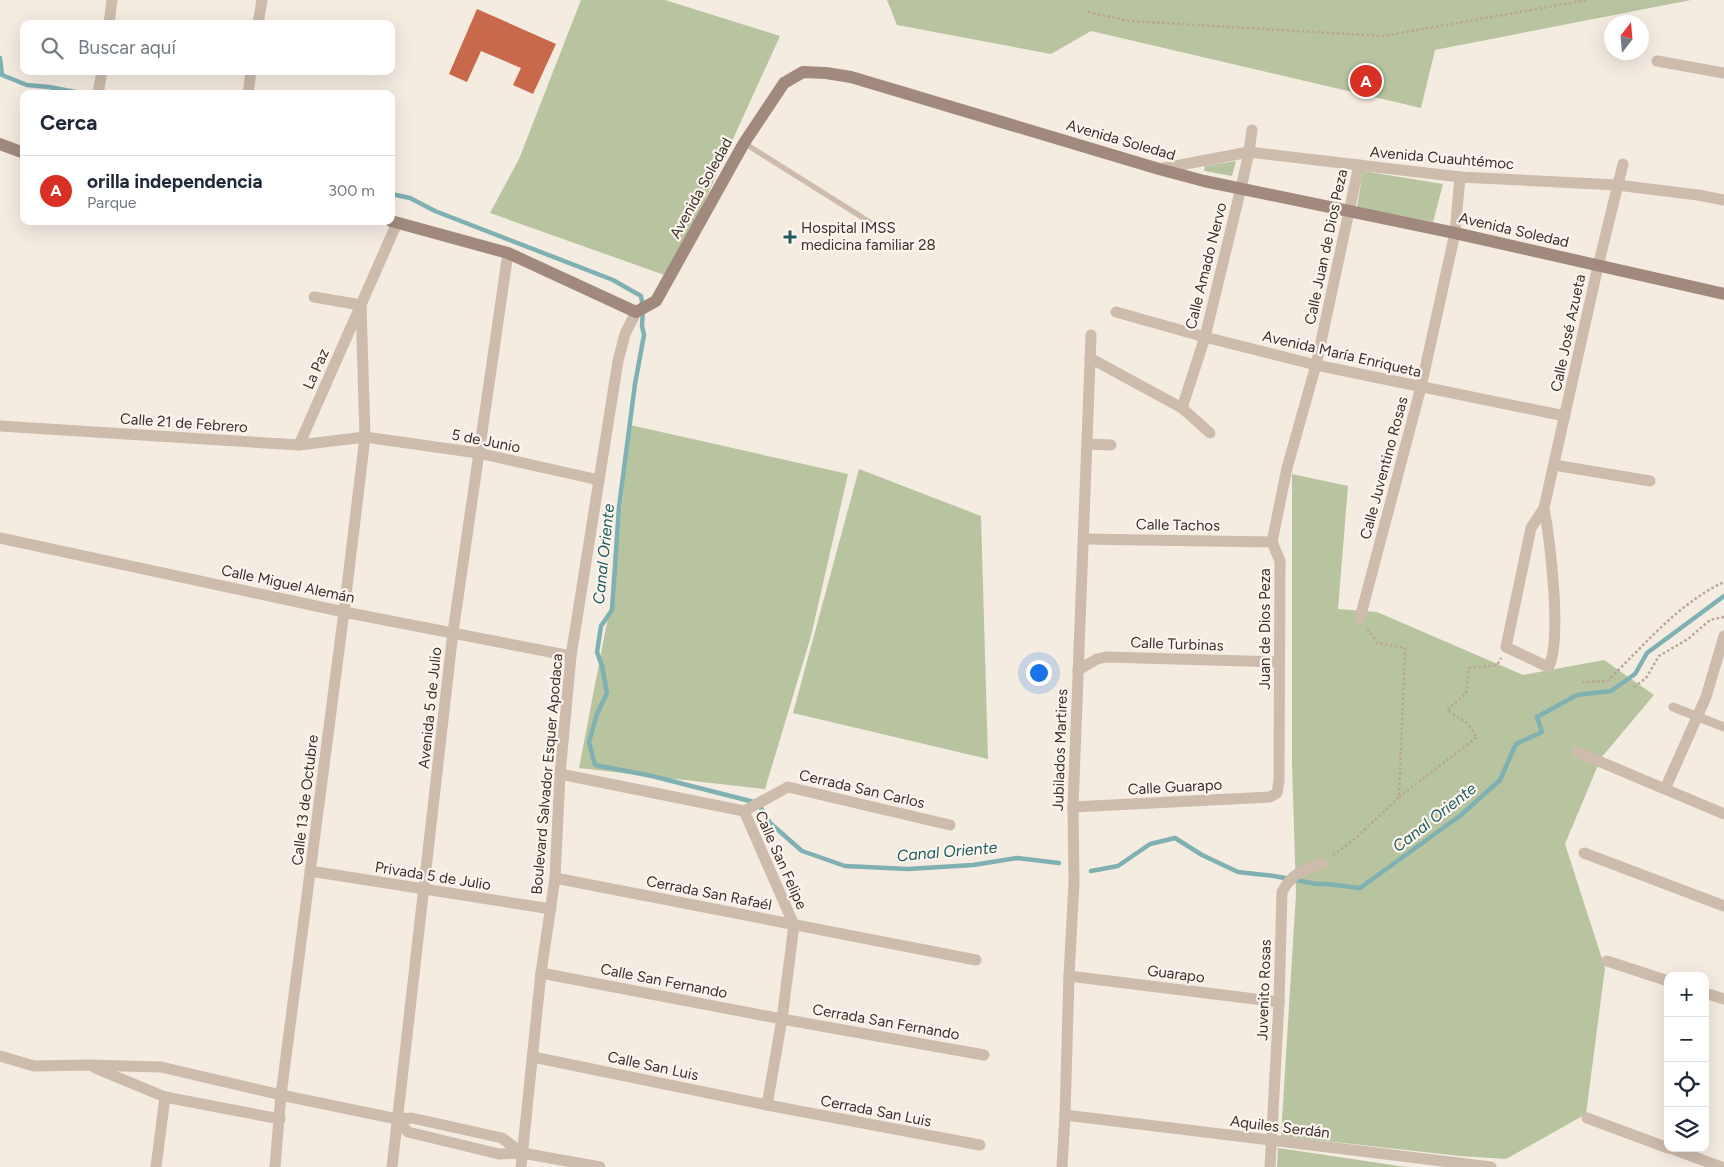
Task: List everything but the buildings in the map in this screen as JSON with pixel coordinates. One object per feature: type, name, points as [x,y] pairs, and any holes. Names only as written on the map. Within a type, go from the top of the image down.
[{"type":"main road","name":"Avenida Soledad","points":[[636,312],[656,301],[744,144],[784,83],[803,72],[851,77],[1204,181],[1455,233],[1724,294]]},
{"type":"main road","points":[[0,144],[20,152]]},
{"type":"main road","points":[[395,222],[508,253],[636,312]]},
{"type":"street","points":[[110,20],[112,0]]},
{"type":"street","points":[[259,20],[262,0]]},
{"type":"street","points":[[1656,61],[1724,73]]},
{"type":"street","points":[[99,90],[101,75]]},
{"type":"street","points":[[249,90],[250,75]]},
{"type":"street","name":"Calle Amado Nervo","points":[[1182,408],[1205,337],[1241,188],[1252,130]]},
{"type":"street","name":"Avenida Cuauhtémoc","points":[[1159,169],[1249,152],[1460,177],[1617,185],[1724,200]]},
{"type":"street","name":"Calle José Azueta","points":[[1544,508],[1549,534],[1555,632],[1552,661],[1549,666],[1506,646],[1532,528],[1544,508],[1622,164]]},
{"type":"street","name":"Calle Juan de Dios Peza","points":[[1272,542],[1287,468],[1316,365],[1359,165]]},
{"type":"street","name":"Calle Juventino Rosas","points":[[1360,618],[1420,387],[1455,233],[1460,177]]},
{"type":"street","name":"La Paz","points":[[299,445],[361,305],[393,225]]},
{"type":"street","name":"Avenida 5 de Julio","points":[[392,1167],[453,632],[508,253]]},
{"type":"street","points":[[314,297],[361,305]]},
{"type":"street","name":"Calle 13 de Octubre","points":[[275,1167],[281,1095],[365,437],[361,305]]},
{"type":"street","name":"Boulevard Salvador Esquer Apodaca","points":[[521,1167],[541,973],[555,878],[560,774],[571,656],[618,361],[625,334],[636,312]]},
{"type":"street","name":"Avenida María Enriqueta","points":[[1116,312],[1316,365],[1565,416]]},
{"type":"street","name":"Jubilados Martires","points":[[1062,1167],[1074,882],[1073,807],[1091,335]]},
{"type":"street","points":[[1090,358],[1182,408],[1210,433]]},
{"type":"street","name":"Calle 21 de Febrero","points":[[0,426],[299,445],[365,437]]},
{"type":"street","name":"5 de Junio","points":[[365,437],[478,453],[600,480]]},
{"type":"street","points":[[1087,444],[1112,445]]},
{"type":"street","points":[[1554,465],[1650,481]]},
{"type":"street","name":"Calle Miguel Alemán","points":[[0,538],[344,612],[571,656]]},
{"type":"street","name":"Calle Tachos","points":[[1083,538],[1272,542]]},
{"type":"street","name":"Juan de Dios Peza","points":[[1272,542],[1280,561],[1279,781],[1277,793]]},
{"type":"street","points":[[1665,788],[1706,697],[1724,636]]},
{"type":"street","name":"Calle Turbinas","points":[[1078,670],[1096,659],[1106,657],[1279,662]]},
{"type":"street","points":[[1673,707],[1724,727]]},
{"type":"street","points":[[1577,752],[1724,814]]},
{"type":"street","name":"Calle San Felipe","points":[[560,774],[744,811],[794,925],[782,1019],[767,1105]]},
{"type":"street","name":"Cerrada San Carlos","points":[[744,811],[788,786],[950,825]]},
{"type":"street","name":"Calle Guarapo","points":[[1073,807],[1270,797],[1277,793]]},
{"type":"street","points":[[1584,853],[1724,906]]},
{"type":"street","name":"Juvenito Rosas","points":[[1270,1167],[1279,1002],[1282,892],[1288,880],[1302,871],[1322,863]]},
{"type":"street","name":"Privada 5 de Julio","points":[[310,871],[551,909]]},
{"type":"street","name":"Cerrada San Rafaél","points":[[555,878],[976,960]]},
{"type":"street","points":[[1607,961],[1664,980]]},
{"type":"street","name":"Calle San Fernando","points":[[541,973],[782,1019]]},
{"type":"street","name":"Guarapo","points":[[1069,976],[1279,1002]]},
{"type":"street","points":[[1709,994],[1724,999]]},
{"type":"street","name":"Cerrada San Fernando","points":[[782,1019],[984,1055]]},
{"type":"street","points":[[0,1056],[34,1066],[161,1067],[281,1095],[397,1119],[412,1118],[502,1138],[522,1153]]},
{"type":"street","name":"Calle San Luis","points":[[533,1057],[767,1105]]},
{"type":"street","points":[[87,1065],[165,1098],[280,1119]]},
{"type":"street","points":[[156,1167],[165,1098]]},
{"type":"street","name":"Cerrada San Luis","points":[[767,1105],[980,1145]]},
{"type":"street","name":"Aquiles Serdán","points":[[1065,1115],[1491,1167]]},
{"type":"street","points":[[1587,1118],[1664,1146]]},
{"type":"street","points":[[397,1119],[408,1132],[499,1154],[522,1153],[600,1167]]},
{"type":"street","points":[[1680,1152],[1721,1167]]},
{"type":"lane","points":[[744,144],[876,226]]},
{"type":"path","points":[[1088,12],[1129,21],[1382,36],[1588,0]]},
{"type":"path","points":[[1582,682],[1607,681],[1673,616],[1712,588],[1724,582]]},
{"type":"path","points":[[1634,688],[1646,678],[1659,656],[1688,638],[1710,620],[1724,617]]},
{"type":"path","points":[[1360,618],[1377,643],[1405,648],[1399,797]]},
{"type":"path","points":[[1322,863],[1356,838],[1399,797],[1477,737],[1467,723],[1448,710],[1466,694],[1469,668],[1497,665],[1506,646]]},
{"type":"green space","points":[[581,0],[665,0],[780,36],[670,277],[490,213],[519,159]]},
{"type":"green space","points":[[887,0],[1691,0],[1614,15],[1604,15],[1604,17],[1435,50],[1421,108],[1091,31],[1051,54],[897,25]]},
{"type":"green space","points":[[1236,161],[1232,176],[1204,171],[1205,166]]},
{"type":"green space","points":[[1363,171],[1443,184],[1433,222],[1357,207]]},
{"type":"green space","points":[[630,425],[848,474],[811,636],[765,789],[579,768],[613,591]]},
{"type":"green space","points":[[859,469],[981,516],[988,759],[793,713]]},
{"type":"green space","points":[[1292,474],[1348,486],[1338,609],[1377,612],[1523,675],[1604,660],[1654,695],[1601,758],[1565,844],[1605,968],[1586,1114],[1506,1159],[1460,1156],[1281,1136],[1296,894],[1292,763]]},
{"type":"green space","points":[[1278,1148],[1406,1167],[1277,1167]]},
{"type":"waterway","name":"Canal Oriente","points":[[0,58],[2,75],[27,85],[65,90]]},
{"type":"waterway","name":"Canal Oriente","points":[[395,195],[410,198],[435,211],[613,280],[641,296],[644,335],[635,384],[619,507],[612,610],[601,626],[597,652],[602,666],[607,693],[597,714],[589,742],[595,765],[652,776],[758,803],[770,823],[802,851],[845,866],[908,869],[973,865],[1017,858],[1059,863]]},
{"type":"waterway","name":"Canal Oriente","points":[[1091,871],[1118,866],[1150,844],[1175,838],[1202,855],[1238,872],[1317,884],[1360,888],[1461,815],[1500,780],[1516,744],[1542,732],[1537,717],[1577,695],[1611,691],[1635,674],[1647,653],[1724,596]]},
{"type":"place","name":"orilla independencia","points":[[1366,81]]},
{"type":"place","name":"Hospital IMSS medicina familiar 28","points":[[790,237]]}]
